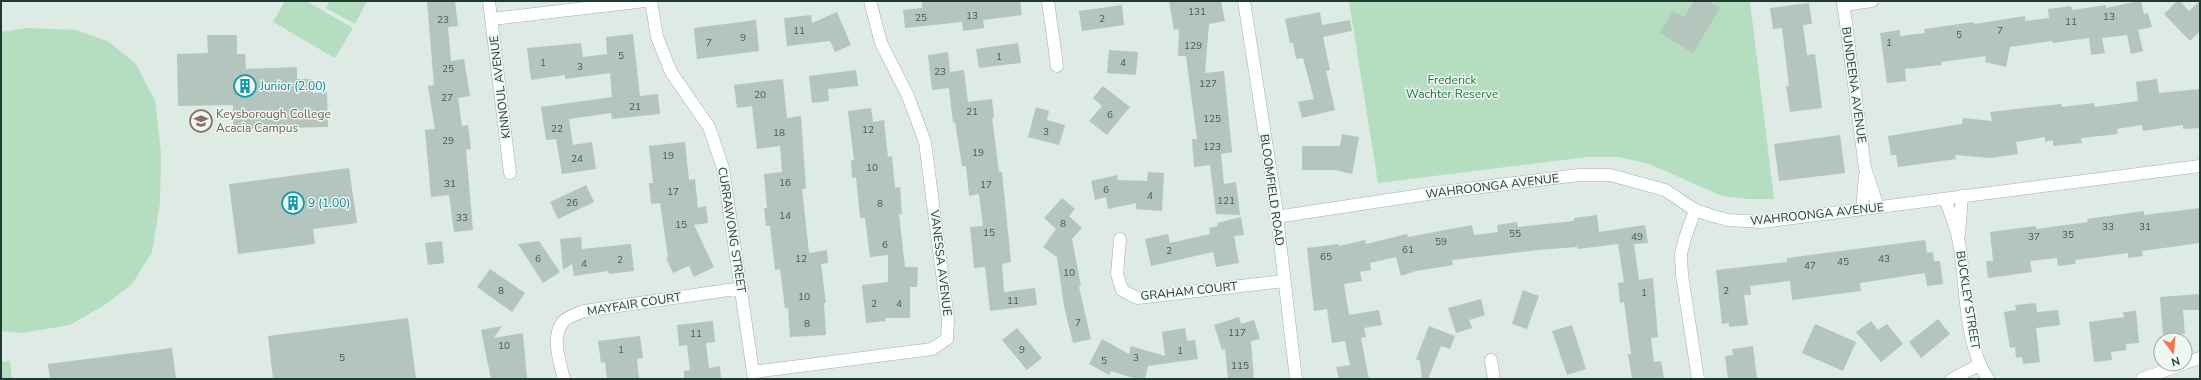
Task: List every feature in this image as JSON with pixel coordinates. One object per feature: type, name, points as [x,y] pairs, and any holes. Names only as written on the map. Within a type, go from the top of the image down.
[{"type":"street","name":"KINNOUL AVENUE","points":[[489,1],[510,173]]},
{"type":"street","points":[[492,19],[645,1]]},
{"type":"street","name":"CURRAWONG STREET","points":[[651,1],[657,37],[671,72],[709,127],[723,168],[742,288],[753,376]]},
{"type":"street","name":"VANESSA AVENUE","points":[[753,376],[932,349],[947,339],[948,320],[925,142],[908,96],[881,43],[870,1]]},
{"type":"street","points":[[1048,1],[1058,66]]},
{"type":"street","name":"BLOOMFIELD ROAD","points":[[1244,1],[1276,217],[1296,379]]},
{"type":"street","points":[[1843,3],[1872,1]]},
{"type":"street","name":"BUNDEENA AVENUE","points":[[1843,3],[1865,168],[1878,207]]},
{"type":"street","name":"WAHROONGA AVENUE","points":[[1276,217],[1434,193],[1579,175],[1610,175],[1665,190],[1695,210],[1728,220],[1762,222],[2200,166]]},
{"type":"street","name":"BUNDEENA AVENUE","points":[[1862,209],[1865,168]]},
{"type":"street","name":"BUCKLEY STREET","points":[[1962,196],[1959,241],[1969,321],[1979,365],[1988,379]]},
{"type":"street","name":"BUCKLEY STREET","points":[[1945,199],[1959,241]]},
{"type":"street","points":[[1695,210],[1685,238],[1682,254],[1682,268],[1698,379]]},
{"type":"street","name":"GRAHAM COURT","points":[[1120,239],[1117,274],[1122,290],[1137,298],[1284,281]]},
{"type":"street","name":"MAYFAIR COURT","points":[[564,379],[557,351],[557,336],[562,323],[572,316],[584,311],[742,288]]},
{"type":"street","points":[[1491,360],[1494,379]]},
{"type":"street","points":[[1952,379],[1979,365]]},
{"type":"street","points":[[2142,379],[2162,372]]},
{"type":"green space","points":[[285,1],[306,1],[353,28],[335,58],[273,22]]},
{"type":"green space","points":[[330,1],[367,1],[355,24],[326,8]]},
{"type":"green space","name":"Frederick Wachter Reserve","points":[[1349,1],[1750,1],[1774,199],[1748,199],[1722,196],[1649,164],[1619,157],[1587,157],[1378,183]]},
{"type":"green space","points":[[28,28],[77,30],[109,42],[136,64],[155,101],[161,153],[160,203],[152,252],[132,284],[106,304],[70,325],[20,333],[1,331],[1,32]]},
{"type":"green space","points":[[10,361],[12,379],[1,379],[1,362]]},
{"type":"building","points":[[427,1],[455,1],[458,26],[448,27],[451,61],[464,59],[470,96],[458,98],[462,126],[468,125],[471,149],[466,150],[473,230],[454,232],[449,195],[431,197],[425,130],[435,129],[428,86],[434,85]]},
{"type":"building","points":[[922,1],[1020,1],[1022,15],[983,20],[984,28],[963,31],[962,22],[905,28],[903,10],[922,8]]},
{"type":"building","points":[[1169,1],[1221,1],[1225,21],[1209,24],[1205,73],[1224,71],[1232,152],[1221,154],[1224,184],[1236,182],[1240,215],[1216,214],[1210,165],[1194,167],[1192,139],[1197,139],[1186,56],[1178,56],[1179,29],[1174,30]]},
{"type":"building","points":[[1694,1],[1708,1],[1720,8],[1693,53],[1660,33],[1673,11],[1684,17]]},
{"type":"building","points":[[2141,1],[2144,14],[2148,13],[2152,27],[2138,30],[2143,51],[2131,54],[2127,35],[2102,38],[2105,53],[2091,55],[2089,38],[2053,43],[2052,41],[2010,47],[2006,67],[1985,62],[1986,56],[1941,62],[1942,65],[1905,69],[1906,81],[1887,83],[1880,33],[1900,30],[1900,36],[1925,33],[1924,29],[1974,22],[1974,24],[2025,16],[2025,21],[2049,18],[2048,9],[2071,6],[2072,10],[2106,5],[2106,8]]},
{"type":"building","points":[[2177,1],[2180,1],[2189,11],[2200,1],[2200,31],[2190,41],[2164,14]]},
{"type":"building","points":[[1809,3],[1812,24],[1803,25],[1807,55],[1815,54],[1822,108],[1790,112],[1786,86],[1789,86],[1782,28],[1773,29],[1770,8]]},
{"type":"building","points":[[1122,5],[1124,25],[1082,31],[1079,11]]},
{"type":"building","points":[[837,12],[851,45],[835,52],[830,41],[787,46],[784,18],[811,15],[812,23]]},
{"type":"building","points":[[1320,12],[1322,25],[1350,20],[1352,31],[1323,37],[1330,70],[1326,71],[1335,110],[1302,118],[1298,102],[1314,99],[1303,58],[1296,59],[1293,43],[1290,43],[1285,19]]},
{"type":"building","points":[[756,20],[759,51],[697,59],[694,28]]},
{"type":"building","points":[[633,34],[640,96],[658,94],[660,114],[612,119],[611,113],[569,119],[573,145],[592,142],[596,169],[562,174],[556,139],[546,140],[541,107],[612,97],[610,73],[565,79],[565,75],[531,80],[527,48],[581,43],[583,57],[607,54],[606,37]]},
{"type":"building","name":"Junior (2.00)","points":[[207,35],[237,35],[237,54],[245,54],[246,69],[297,67],[297,79],[313,79],[313,93],[327,92],[328,127],[233,129],[233,105],[178,106],[177,54],[208,53]]},
{"type":"building","points":[[1018,43],[1021,63],[979,68],[976,49]]},
{"type":"building","points":[[1109,50],[1138,52],[1136,75],[1107,73]]},
{"type":"building","points":[[948,52],[950,72],[964,70],[968,102],[992,99],[994,118],[992,118],[999,172],[1002,172],[1011,262],[1002,264],[1004,292],[1035,288],[1037,305],[990,311],[985,267],[974,268],[970,227],[983,226],[979,194],[969,196],[966,166],[962,166],[955,122],[953,123],[949,88],[932,90],[928,55]]},
{"type":"building","points":[[856,70],[858,86],[828,89],[829,101],[812,103],[809,76]]},
{"type":"building","points":[[783,79],[787,118],[801,116],[806,189],[802,189],[809,253],[827,250],[828,263],[821,264],[826,303],[824,303],[826,335],[790,337],[788,308],[785,308],[780,269],[775,270],[770,226],[766,226],[764,208],[767,208],[764,174],[782,172],[780,146],[757,149],[752,106],[737,108],[734,85]]},
{"type":"building","points":[[2157,79],[2159,93],[2200,89],[2200,128],[2183,129],[2183,125],[2143,131],[2142,125],[2117,129],[2118,134],[2081,138],[2082,143],[2053,146],[2053,140],[2045,142],[2045,137],[2016,142],[2018,154],[1990,158],[1955,155],[1956,159],[1898,167],[1896,155],[1891,155],[1888,136],[1962,124],[1963,118],[1992,121],[1990,112],[2061,104],[2062,107],[2094,103],[2095,107],[2138,101],[2136,82]]},
{"type":"building","points":[[1103,86],[1130,107],[1107,135],[1089,121],[1102,106],[1093,98]]},
{"type":"building","points":[[1036,107],[1049,111],[1047,120],[1065,125],[1059,145],[1028,137]]},
{"type":"building","points":[[871,108],[873,122],[884,120],[888,157],[892,156],[895,188],[900,187],[902,214],[899,214],[905,267],[918,267],[917,287],[910,287],[910,318],[885,318],[886,321],[866,323],[862,285],[888,282],[888,255],[870,257],[865,218],[860,218],[856,177],[852,178],[851,160],[854,160],[848,111]]},
{"type":"building","points":[[1342,134],[1359,137],[1352,174],[1335,170],[1302,170],[1302,146],[1340,146]]},
{"type":"building","points":[[1840,135],[1845,173],[1779,181],[1774,144]]},
{"type":"building","points":[[685,142],[689,180],[695,179],[698,208],[706,206],[708,223],[694,225],[714,267],[694,277],[689,266],[673,273],[666,258],[668,257],[660,203],[651,204],[649,183],[653,183],[649,146]]},
{"type":"building","name":"9 (1.00)","points":[[349,168],[357,223],[313,229],[315,244],[238,254],[229,184]]},
{"type":"building","points":[[1148,172],[1164,173],[1162,211],[1136,209],[1136,203],[1108,209],[1106,197],[1095,200],[1091,181],[1117,175],[1118,180],[1147,181]]},
{"type":"building","points":[[586,185],[594,202],[558,219],[550,202]]},
{"type":"building","points":[[1062,198],[1075,209],[1069,216],[1082,228],[1072,239],[1081,286],[1079,287],[1091,339],[1073,343],[1064,306],[1057,257],[1043,247],[1056,229],[1044,218]]},
{"type":"building","points":[[2200,208],[2200,243],[2142,251],[2143,256],[2128,258],[2128,253],[2075,260],[2076,264],[2058,266],[2057,258],[2030,261],[2032,272],[1988,278],[1986,261],[1993,261],[1990,232],[2036,226],[2036,229],[2088,222],[2087,219],[2144,211],[2144,215]]},
{"type":"building","points":[[1597,215],[1599,232],[1645,225],[1648,243],[1634,244],[1639,280],[1653,278],[1658,337],[1651,338],[1654,362],[1661,361],[1664,379],[1632,379],[1628,354],[1631,354],[1624,302],[1620,303],[1618,283],[1624,282],[1618,244],[1578,249],[1577,247],[1538,250],[1452,260],[1453,265],[1416,271],[1401,276],[1396,257],[1370,263],[1371,270],[1360,272],[1362,281],[1344,284],[1349,315],[1379,310],[1382,325],[1364,328],[1366,337],[1361,338],[1369,379],[1339,379],[1336,367],[1350,365],[1345,341],[1332,343],[1327,309],[1314,311],[1307,248],[1339,244],[1339,246],[1365,240],[1366,244],[1407,234],[1408,237],[1472,225],[1474,235],[1498,232],[1497,225],[1517,222],[1518,227],[1574,221],[1574,218]]},
{"type":"building","points":[[1241,217],[1244,235],[1234,236],[1239,263],[1216,267],[1213,252],[1151,266],[1145,239],[1168,234],[1170,243],[1210,234],[1209,228],[1218,226],[1217,223]]},
{"type":"building","points":[[581,237],[582,249],[631,244],[634,271],[609,274],[608,271],[574,276],[572,264],[563,270],[560,239]]},
{"type":"building","points":[[1925,240],[1927,253],[1933,252],[1934,261],[1940,261],[1943,284],[1927,286],[1925,273],[1860,283],[1861,291],[1792,300],[1790,281],[1750,286],[1751,295],[1744,295],[1748,325],[1729,327],[1729,323],[1722,324],[1716,270],[1787,262],[1787,258]]},
{"type":"building","points":[[442,241],[444,263],[428,265],[425,243]]},
{"type":"building","points":[[539,241],[560,272],[543,283],[518,244]]},
{"type":"building","points":[[490,269],[525,293],[512,312],[477,287]]},
{"type":"building","points":[[1523,290],[1539,296],[1527,329],[1512,324]]},
{"type":"building","points":[[2200,294],[2200,310],[2183,310],[2185,332],[2163,332],[2160,297]]},
{"type":"building","points":[[1481,299],[1485,315],[1469,320],[1472,328],[1456,333],[1448,308]]},
{"type":"building","points":[[2036,303],[2037,312],[2058,310],[2060,325],[2036,328],[2040,362],[2023,364],[2022,357],[2016,358],[2015,347],[2010,348],[2004,312],[2016,310],[2015,305]]},
{"type":"building","points":[[2136,311],[2139,343],[2126,344],[2126,350],[2111,352],[2112,360],[2094,362],[2089,322],[2124,317],[2123,312]]},
{"type":"building","points":[[1239,317],[1241,324],[1254,320],[1260,339],[1251,341],[1254,379],[1228,379],[1225,349],[1222,350],[1214,325]]},
{"type":"building","points":[[408,318],[416,379],[273,379],[268,336]]},
{"type":"building","points":[[1938,319],[1950,334],[1921,358],[1909,342]]},
{"type":"building","points":[[713,321],[715,342],[706,343],[709,368],[720,366],[721,379],[684,379],[684,371],[690,370],[687,345],[679,346],[677,325]]},
{"type":"building","points":[[1871,321],[1878,330],[1887,324],[1903,344],[1881,362],[1856,332]]},
{"type":"building","points":[[1815,324],[1856,342],[1843,371],[1802,353]]},
{"type":"building","points":[[1572,325],[1586,369],[1567,375],[1552,331]]},
{"type":"building","points":[[502,326],[494,338],[523,333],[527,379],[491,379],[481,330]]},
{"type":"building","points":[[1429,326],[1455,336],[1450,349],[1441,346],[1428,379],[1422,379],[1420,361],[1416,359]]},
{"type":"building","points":[[1017,328],[1042,358],[1027,370],[1002,340]]},
{"type":"building","points":[[1185,328],[1187,341],[1195,340],[1198,359],[1148,366],[1145,379],[1136,379],[1111,371],[1109,375],[1089,364],[1102,339],[1129,354],[1131,346],[1165,356],[1162,332]]},
{"type":"building","points":[[640,336],[643,358],[637,359],[639,379],[607,379],[605,362],[601,363],[598,341]]},
{"type":"building","points":[[1753,346],[1757,379],[1728,379],[1725,356],[1733,355],[1732,349]]},
{"type":"building","points":[[172,348],[176,379],[50,379],[48,364]]},
{"type":"place","name":"Junior (2.00)","points":[[245,86]]},
{"type":"place","name":"Keysborough College Acacia Campus","points":[[201,121]]},
{"type":"place","name":"9 (1.00)","points":[[293,203]]}]
